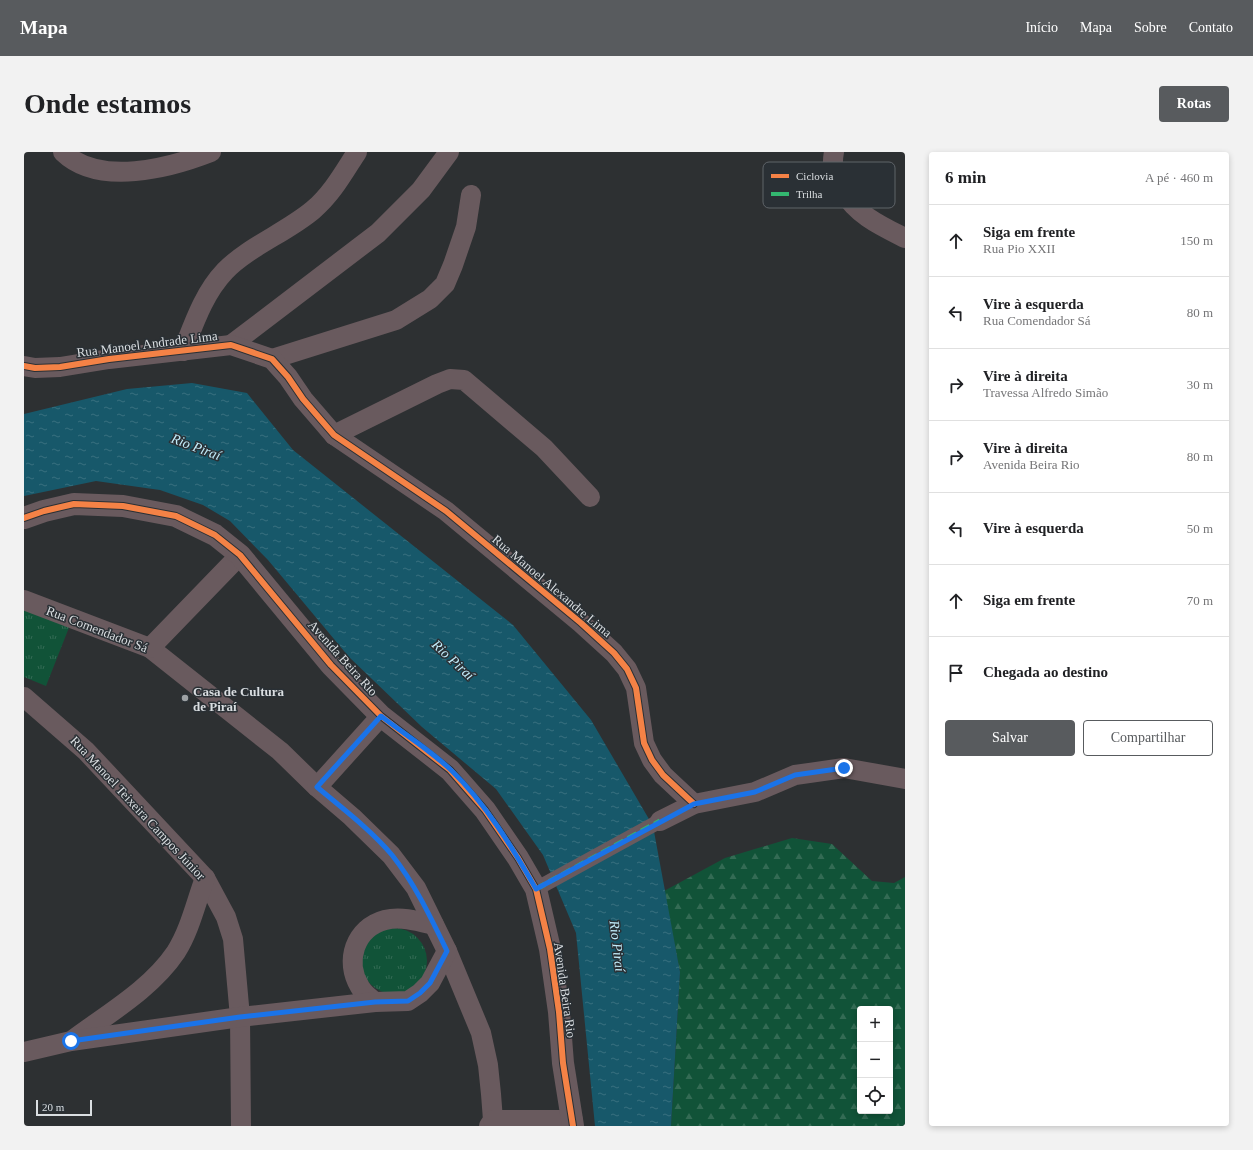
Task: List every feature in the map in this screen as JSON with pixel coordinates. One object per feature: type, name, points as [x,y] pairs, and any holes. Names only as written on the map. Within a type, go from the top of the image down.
[{"type":"street","points":[[63,152],[68,157],[96,170],[132,171],[174,165],[211,152]]},
{"type":"street","points":[[183,351],[196,316],[209,293],[226,270],[245,255],[313,210],[332,190],[357,152]]},
{"type":"street","points":[[231,345],[378,233],[422,190],[449,152]]},
{"type":"street","points":[[832,162],[834,152]]},
{"type":"street","points":[[272,359],[396,320],[430,300],[445,284],[453,265],[466,227],[471,195]]},
{"type":"street","points":[[855,208],[883,227],[905,238]]},
{"type":"street","name":"Rua Manoel Andrade Lima","points":[[24,366],[35,368],[60,367],[110,359],[231,345],[272,359],[288,377],[303,399],[334,435],[410,487]]},
{"type":"street","points":[[334,435],[437,384],[450,379],[464,380],[544,448],[590,497]]},
{"type":"street","name":"Rua Manoel Alexandre Lima","points":[[410,487],[452,516],[581,623],[614,654],[627,669],[636,688],[644,743],[652,760],[663,775],[694,804]]},
{"type":"street","name":"Avenida Beira Rio","points":[[24,518],[44,511],[74,504],[122,506],[176,516],[215,535],[240,556],[331,665],[381,716],[450,770],[485,810],[518,858],[536,889],[550,949],[559,1012],[563,1063],[573,1123]]},
{"type":"street","points":[[150,648],[240,556]]},
{"type":"street","name":"Rua Comendador Sá","points":[[24,600],[150,648],[280,751],[391,855],[416,888],[447,951],[481,1033],[488,1065],[491,1123]]},
{"type":"street","name":"Rua Manoel Teixeira Campos Júnior","points":[[24,697],[86,751],[205,878],[226,917],[233,939],[240,1017],[241,1126]]},
{"type":"street","points":[[317,787],[381,716]]},
{"type":"street","points":[[536,889],[694,804],[755,792],[795,775],[822,770],[844,768],[905,779]]},
{"type":"street","points":[[71,1041],[154,977],[176,952],[190,922],[205,878]]},
{"type":"street","points":[[375,1002],[360,989],[354,977],[354,951],[359,937],[371,925],[386,920],[402,918],[434,925]]},
{"type":"street","points":[[24,1052],[71,1041],[240,1017],[375,1002],[408,1001],[420,993],[430,983],[447,951]]},
{"type":"street","points":[[491,1123],[573,1123]]},
{"type":"green space","points":[[24,606],[70,625],[46,686],[24,677]]},
{"type":"green space","points":[[792,838],[832,844],[872,881],[894,883],[905,877],[905,1126],[671,1126],[680,972],[664,891],[725,858]]},
{"type":"green space","points":[[387,928],[401,928],[413,933],[422,942],[427,954],[425,974],[418,985],[401,994],[387,994],[375,989],[366,980],[361,968],[361,954],[366,942],[375,933]]},
{"type":"water","name":"Rio Piraí","points":[[192,383],[247,393],[293,450],[513,625],[591,720],[653,826],[680,972],[671,1126],[595,1126],[576,933],[543,855],[496,789],[422,727],[349,657],[268,560],[230,521],[203,505],[160,490],[96,481],[24,496],[24,414],[127,389]]},
{"type":"marked path","points":[[536,889],[660,821]]},
{"type":"cycle path","points":[[24,366],[35,368],[60,367],[109,359],[231,345],[272,359],[288,377],[303,399],[334,435],[446,511],[581,623],[614,653],[627,669],[636,688],[644,743],[652,760],[663,775],[694,804]]},
{"type":"cycle path","points":[[24,518],[44,511],[74,504],[123,506],[176,516],[215,535],[240,555],[331,665],[381,716],[450,770],[485,810],[518,858],[536,889],[550,949],[559,1012],[563,1063],[573,1126]]},
{"type":"place","name":"Casa de Cultura de Piraí","points":[[185,698]]},
{"type":"route","points":[[71,1041],[240,1017],[375,1002],[384,1003],[408,1001],[420,993],[430,983],[447,951],[416,888],[391,855],[352,817],[317,787],[381,716],[450,770],[485,810],[518,858],[536,889],[694,804],[755,792],[795,775],[844,768]]}]
